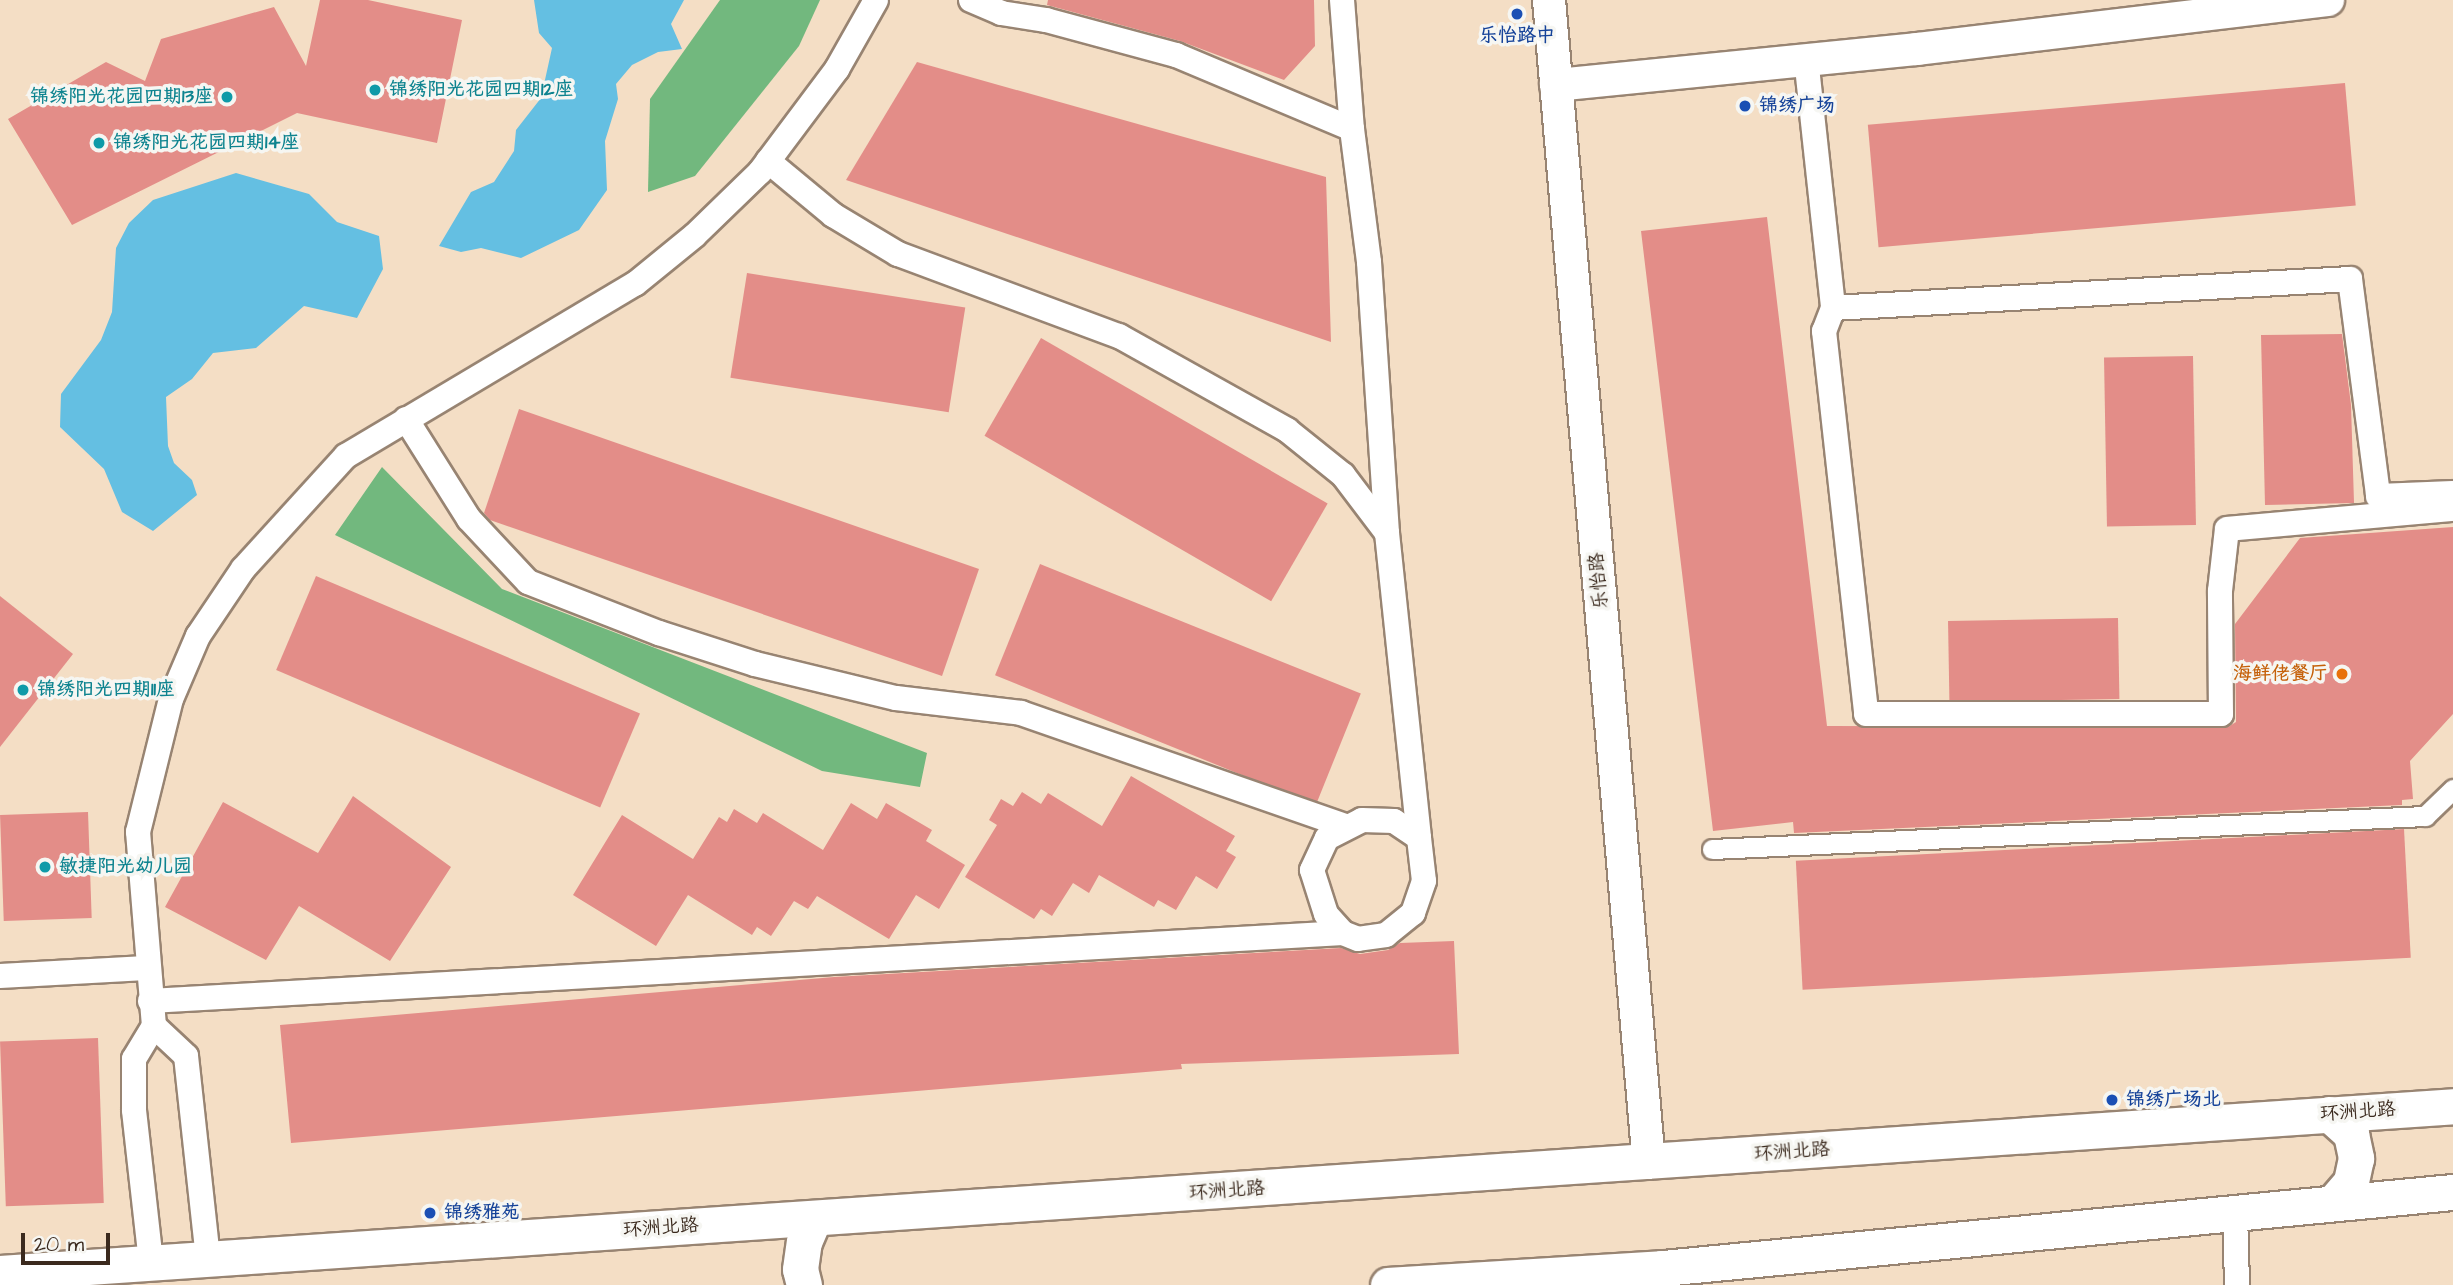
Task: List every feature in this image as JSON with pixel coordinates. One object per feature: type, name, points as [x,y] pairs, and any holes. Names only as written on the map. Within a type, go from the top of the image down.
[{"type":"main road","name":"环洲北路","points":[[0,1273],[1649,1163],[2453,1106]]},
{"type":"main road","points":[[2329,1114],[2351,1134],[2356,1158],[2351,1182],[2333,1203]]},
{"type":"main road","points":[[1388,1285],[1664,1277],[2235,1213],[2453,1192]]},
{"type":"main road","points":[[804,1285],[800,1269],[804,1242],[814,1218]]},
{"type":"street","points":[[208,1258],[186,1056],[154,1026],[146,968],[138,832],[171,699],[198,636],[243,569],[303,498],[346,456],[635,284],[695,235],[768,161],[837,69],[876,0]]},
{"type":"street","points":[[971,0],[1001,13],[1046,20],[1176,55],[1352,129]]},
{"type":"street","points":[[150,1001],[1343,933],[1358,939],[1386,935],[1413,913],[1424,881],[1387,533],[1369,262],[1352,129],[1342,0]]},
{"type":"street","name":"乐怡路","points":[[1549,0],[1649,1163]]},
{"type":"street","points":[[1556,85],[1917,49],[2329,0]]},
{"type":"street","points":[[1806,58],[1833,308],[1824,331],[1866,714],[2221,714],[2220,591],[2227,529],[2453,509]]},
{"type":"street","points":[[768,161],[834,215],[898,254],[1119,336],[1287,430],[1343,475],[1387,533]]},
{"type":"street","points":[[1833,308],[2350,279],[2378,496],[2453,493]]},
{"type":"street","points":[[406,419],[469,519],[528,582],[659,633],[755,664],[896,698],[1021,713],[1345,826]]},
{"type":"street","points":[[1712,849],[2425,816],[2453,789]]},
{"type":"street","points":[[1343,933],[1326,914],[1312,870],[1327,838],[1345,826],[1362,820],[1394,821],[1419,838]]},
{"type":"street","points":[[0,976],[146,968]]},
{"type":"street","points":[[151,1262],[134,1110],[134,1059],[154,1026]]},
{"type":"street","points":[[2235,1213],[2237,1285]]},
{"type":"green space","points":[[720,0],[820,0],[799,46],[695,176],[648,192],[650,99]]},
{"type":"green space","points":[[382,467],[502,589],[927,753],[920,787],[822,771],[335,535]]},
{"type":"water","points":[[534,0],[684,0],[671,24],[682,49],[658,52],[632,65],[616,84],[618,99],[605,141],[607,190],[579,230],[521,258],[481,248],[461,252],[439,246],[471,192],[494,182],[514,151],[516,130],[541,98],[552,48],[539,33]]},
{"type":"water","points":[[236,173],[309,194],[337,222],[379,236],[383,269],[357,318],[304,306],[256,348],[213,353],[192,379],[166,397],[168,446],[174,463],[192,480],[197,495],[153,531],[122,512],[104,469],[60,427],[61,394],[101,340],[112,312],[116,248],[129,223],[153,200]]},
{"type":"building","points":[[320,0],[368,0],[462,20],[437,143],[297,113],[72,225],[8,119],[106,62],[145,81],[161,39],[274,7],[306,66]]},
{"type":"building","points":[[1048,0],[1314,0],[1315,46],[1284,80],[1180,41],[1047,5]]},
{"type":"building","points":[[917,62],[1326,177],[1331,342],[846,180]]},
{"type":"building","points":[[2345,83],[2356,206],[1879,247],[1868,125]]},
{"type":"building","points":[[1767,217],[1827,726],[2228,727],[2236,722],[2235,624],[2300,538],[2453,527],[2453,714],[2410,761],[2413,799],[2402,800],[2402,805],[1794,833],[1793,822],[1713,831],[1641,231]]},
{"type":"building","points":[[747,273],[965,308],[949,412],[730,378]]},
{"type":"building","points":[[2342,334],[2351,405],[2354,503],[2265,505],[2261,335]]},
{"type":"building","points":[[1041,338],[1328,504],[1271,601],[984,436]]},
{"type":"building","points":[[2193,356],[2196,525],[2107,527],[2104,358]]},
{"type":"building","points":[[519,409],[979,569],[942,676],[490,520],[484,513]]},
{"type":"building","points":[[1040,564],[1361,694],[1316,805],[995,675]]},
{"type":"building","points":[[316,576],[640,714],[600,807],[276,670]]},
{"type":"building","name":"锦绣阳光四期11座","points":[[0,596],[73,654],[0,747]]},
{"type":"building","points":[[2118,618],[2119,699],[1949,702],[1948,621]]},
{"type":"building","points":[[1131,776],[1235,836],[1226,851],[1236,857],[1217,889],[1196,876],[1176,910],[1158,900],[1154,907],[1099,875],[1089,893],[1073,883],[1052,916],[1041,909],[1034,919],[965,877],[997,825],[989,820],[1001,799],[1013,806],[1022,792],[1041,804],[1048,793],[1102,826]]},
{"type":"building","points":[[353,796],[451,867],[390,961],[299,906],[266,960],[165,907],[223,802],[318,853]]},
{"type":"building","points":[[851,803],[877,819],[886,803],[932,830],[926,841],[965,865],[939,909],[916,895],[889,939],[817,896],[808,909],[794,901],[771,936],[757,927],[752,935],[688,895],[656,946],[573,895],[622,815],[693,859],[719,817],[727,822],[734,809],[757,823],[763,813],[823,850]]},
{"type":"building","name":"敏捷阳光幼儿园","points":[[88,812],[92,918],[4,921],[0,815]]},
{"type":"building","points":[[2404,829],[2411,958],[1803,990],[1796,861]]},
{"type":"building","points":[[1454,941],[1459,1054],[1181,1064],[1182,1069],[291,1143],[280,1025],[834,977],[1341,948],[1360,954],[1388,950],[1400,943]]},
{"type":"building","points":[[98,1038],[104,1203],[6,1206],[0,1041]]},
{"type":"place","name":"乐怡路中","points":[[1517,14]]},
{"type":"place","name":"锦绣阳光花园四期12座","points":[[375,90]]},
{"type":"place","name":"锦绣阳光花园四期13座","points":[[227,97]]},
{"type":"place","name":"锦绣广场","points":[[1745,106]]},
{"type":"place","name":"锦绣阳光花园四期14座","points":[[99,143]]},
{"type":"place","name":"海鲜佬餐厅","points":[[2342,674]]},
{"type":"place","name":"锦绣阳光四期11座","points":[[23,690]]},
{"type":"place","name":"敏捷阳光幼儿园","points":[[45,867]]},
{"type":"place","name":"锦绣广场北","points":[[2112,1100]]},
{"type":"place","name":"锦绣雅苑","points":[[430,1213]]}]
